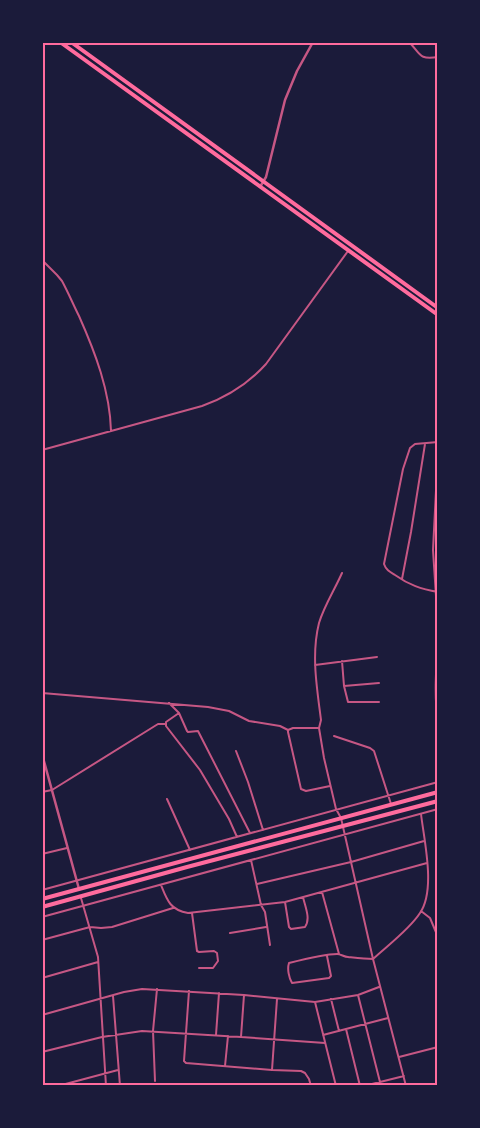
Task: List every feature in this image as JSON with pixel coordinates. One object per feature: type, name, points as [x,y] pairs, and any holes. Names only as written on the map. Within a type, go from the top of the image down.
[{"type":"main road","points":[[60,42],[438,315]]},
{"type":"main road","points":[[71,42],[438,308]]},
{"type":"main road","points":[[42,899],[438,792]]},
{"type":"main road","points":[[42,907],[438,801]]},
{"type":"main road","points":[[79,889],[81,897]]},
{"type":"street","points":[[260,187],[266,176],[285,100],[297,71],[313,42]]},
{"type":"street","points":[[409,42],[422,58],[438,57]]},
{"type":"street","points":[[42,450],[202,406],[220,399],[243,386],[266,364],[348,251]]},
{"type":"street","points":[[42,260],[62,281],[88,337],[106,389],[111,431]]},
{"type":"street","points":[[436,592],[419,588],[401,580],[387,570],[384,562],[406,459],[411,446],[438,442]]},
{"type":"street","points":[[401,580],[411,532],[425,444]]},
{"type":"street","points":[[438,451],[433,550],[438,627]]},
{"type":"street","points":[[342,573],[320,622],[316,642],[314,665],[321,720],[320,728],[324,758],[336,809],[341,818],[373,959],[406,1086]]},
{"type":"street","points":[[438,641],[435,693],[435,709],[438,724]]},
{"type":"street","points":[[314,665],[377,657]]},
{"type":"street","points":[[342,661],[344,686],[348,702],[379,702]]},
{"type":"street","points":[[344,686],[379,682]]},
{"type":"street","points":[[42,693],[208,707],[229,711],[249,721],[280,726],[288,730],[293,728],[320,728]]},
{"type":"street","points":[[169,703],[179,713],[188,732],[198,731],[250,833]]},
{"type":"street","points":[[42,792],[52,790],[142,733],[158,724],[165,724],[179,713]]},
{"type":"street","points":[[165,724],[200,770],[229,819],[237,837]]},
{"type":"street","points":[[288,730],[301,789],[306,791],[331,786]]},
{"type":"street","points":[[334,736],[374,751],[391,804]]},
{"type":"street","points":[[236,751],[263,830]]},
{"type":"street","points":[[42,754],[79,889]]},
{"type":"street","points":[[42,890],[438,782]]},
{"type":"street","points":[[167,800],[190,850]]},
{"type":"street","points":[[42,917],[438,809]]},
{"type":"street","points":[[327,956],[331,976],[329,978],[292,983],[289,963],[327,956],[339,954],[373,959],[412,923],[422,911],[428,887],[421,814]]},
{"type":"street","points":[[258,884],[351,862],[424,841]]},
{"type":"street","points":[[42,854],[68,848]]},
{"type":"street","points":[[251,860],[265,912],[270,945]]},
{"type":"street","points":[[161,884],[166,900],[173,908],[180,912],[192,913],[285,902],[427,863]]},
{"type":"street","points":[[322,892],[339,954]]},
{"type":"street","points":[[81,897],[98,962],[106,1086]]},
{"type":"street","points":[[285,902],[289,927],[291,929],[305,927],[308,924],[303,897]]},
{"type":"street","points":[[42,940],[90,927],[112,926],[173,908]]},
{"type":"street","points":[[422,911],[430,918],[438,937]]},
{"type":"street","points":[[192,913],[198,951],[214,951],[217,954],[218,961],[213,968],[199,968]]},
{"type":"street","points":[[230,933],[266,927]]},
{"type":"street","points":[[42,978],[98,962]]},
{"type":"street","points":[[42,1015],[124,992],[142,989],[218,993],[315,1002],[358,995],[380,987]]},
{"type":"street","points":[[155,1081],[153,1031],[157,989]]},
{"type":"street","points":[[189,991],[184,1061],[186,1063],[301,1071],[305,1073],[311,1086]]},
{"type":"street","points":[[216,1036],[218,993]]},
{"type":"street","points":[[241,1037],[244,995]]},
{"type":"street","points":[[358,995],[381,1086]]},
{"type":"street","points":[[113,996],[120,1086]]},
{"type":"street","points":[[272,1070],[277,999]]},
{"type":"street","points":[[331,999],[339,1031]]},
{"type":"street","points":[[315,1002],[336,1086]]},
{"type":"street","points":[[323,1034],[388,1018]]},
{"type":"street","points":[[346,1029],[362,1086],[404,1076]]},
{"type":"street","points":[[42,1052],[102,1036],[142,1031],[325,1043]]},
{"type":"street","points":[[225,1066],[228,1036]]},
{"type":"street","points":[[399,1057],[438,1047]]},
{"type":"street","points":[[58,1086],[118,1070]]}]
